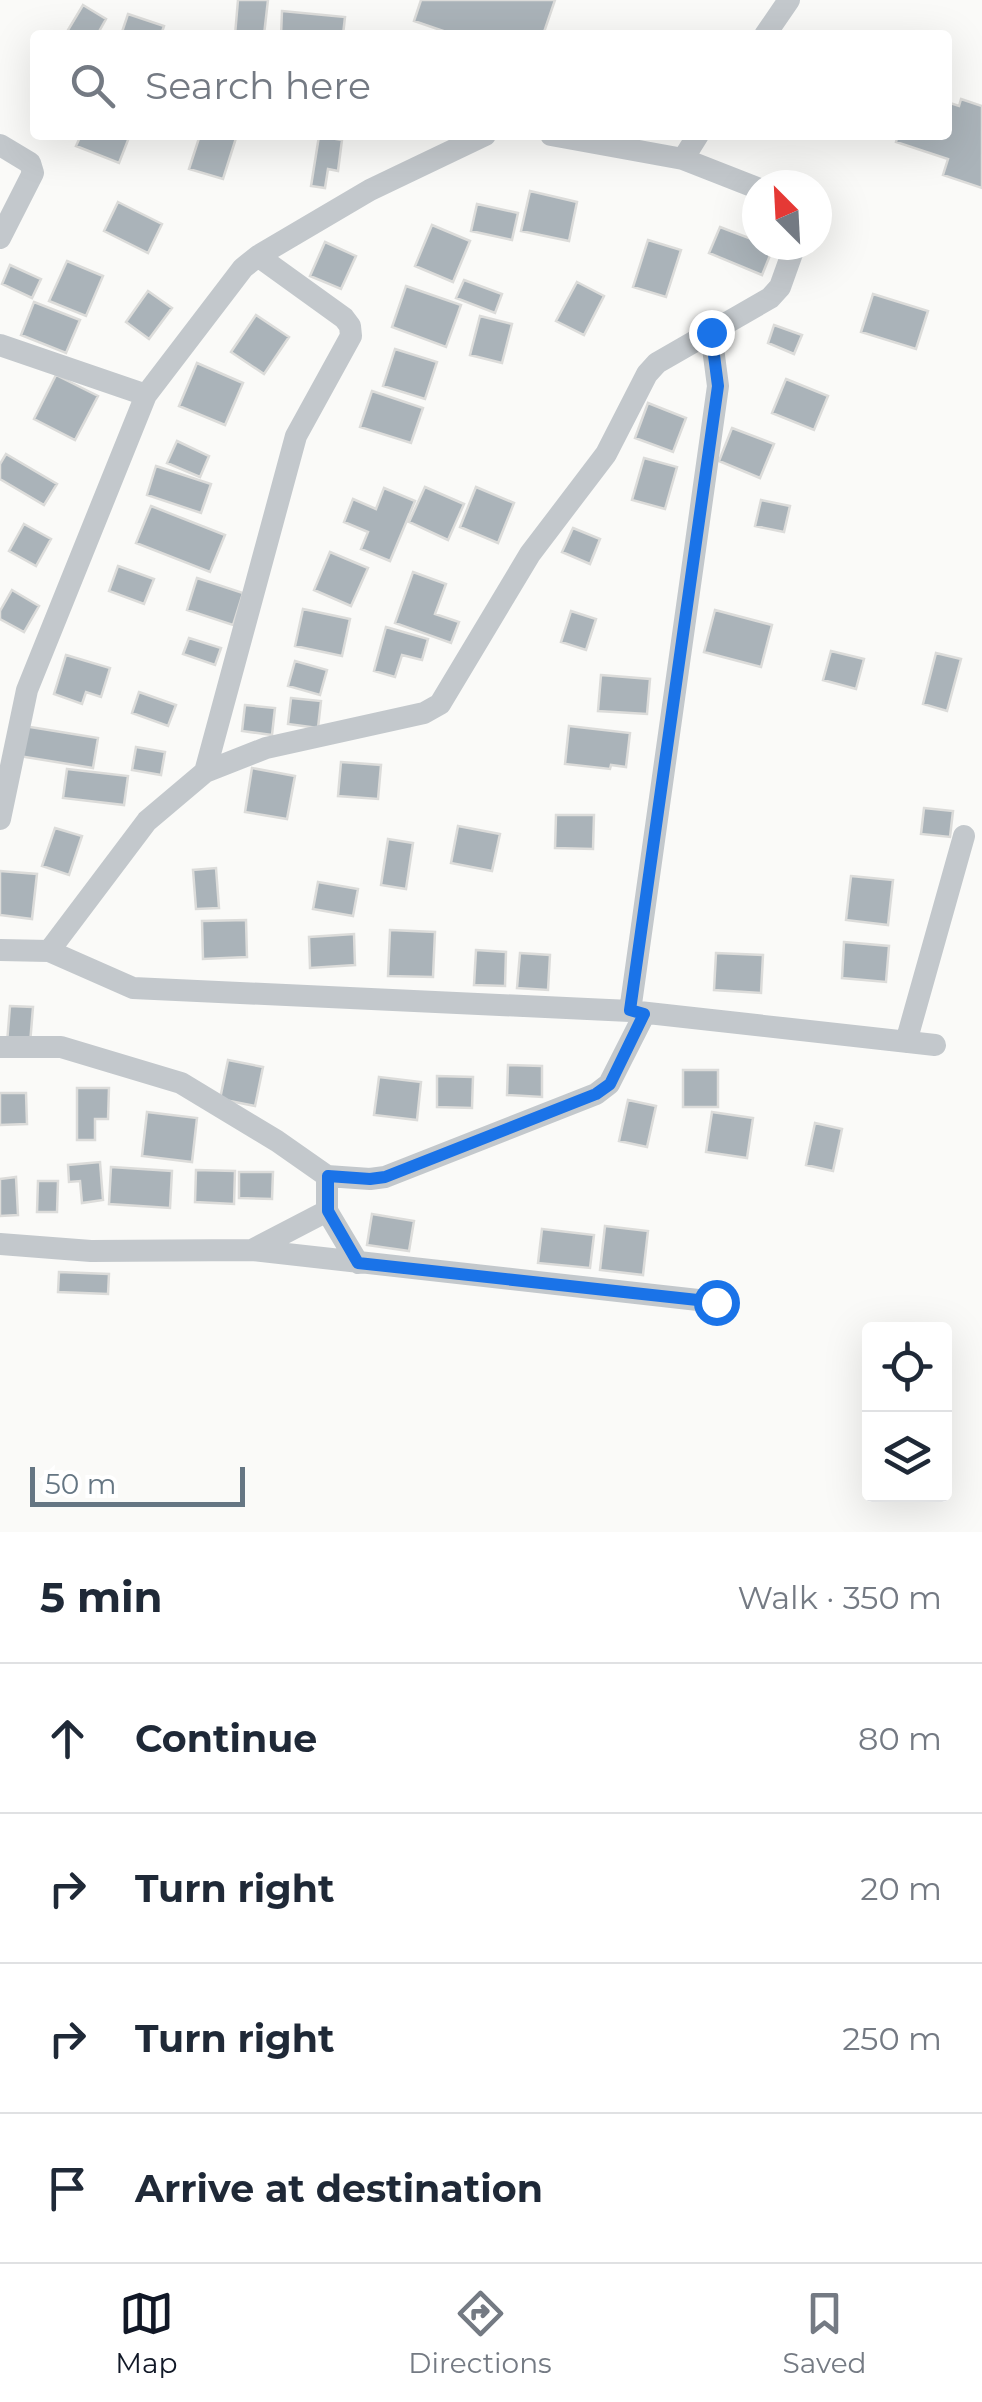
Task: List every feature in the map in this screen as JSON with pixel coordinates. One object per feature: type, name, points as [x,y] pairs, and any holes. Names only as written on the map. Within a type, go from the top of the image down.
[{"type":"street","points":[[768,30],[789,0]]},
{"type":"street","points":[[0,819],[32,675],[146,395],[243,268],[258,256],[370,190],[475,140]]},
{"type":"street","points":[[578,140],[683,159],[742,182]]},
{"type":"street","points":[[683,159],[695,140]]},
{"type":"street","points":[[0,145],[30,163],[32,174],[0,238]]},
{"type":"street","points":[[205,772],[296,436],[351,336],[344,318],[258,256]]},
{"type":"street","points":[[49,950],[147,821],[205,772],[266,748],[424,713],[440,704],[530,554],[606,454],[647,374],[657,363],[770,298],[780,287],[790,260]]},
{"type":"street","points":[[0,1047],[61,1047],[181,1083],[328,1176],[370,1179],[385,1177],[596,1094],[610,1084],[637,1012],[718,386],[711,332]]},
{"type":"street","points":[[0,345],[146,395]]},
{"type":"street","points":[[906,1042],[964,836]]},
{"type":"street","points":[[0,950],[49,950],[133,988],[637,1012],[935,1045]]},
{"type":"street","points":[[328,1176],[328,1211],[358,1263]]},
{"type":"street","points":[[252,1250],[328,1211]]},
{"type":"street","points":[[0,1244],[90,1251],[252,1250],[716,1302]]},
{"type":"building","points":[[238,0],[268,0],[265,30],[235,30]]},
{"type":"building","points":[[421,0],[555,0],[545,30],[440,30],[414,21]]},
{"type":"building","points":[[83,5],[106,19],[100,30],[68,30]]},
{"type":"building","points":[[282,11],[345,17],[344,30],[281,30]]},
{"type":"building","points":[[128,14],[164,26],[163,30],[123,30]]},
{"type":"building","points":[[961,99],[982,106],[982,188],[943,175],[948,159],[896,142],[952,140],[952,104],[959,106]]},
{"type":"building","points":[[79,140],[128,140],[119,163],[76,146]]},
{"type":"building","points":[[198,140],[235,140],[223,179],[189,169]]},
{"type":"building","points":[[318,140],[342,140],[338,171],[328,169],[325,188],[311,186]]},
{"type":"building","points":[[530,191],[577,202],[569,241],[521,231]]},
{"type":"building","points":[[118,202],[162,224],[148,253],[104,231]]},
{"type":"building","points":[[477,204],[518,213],[512,240],[471,231]]},
{"type":"building","points":[[432,225],[470,241],[453,282],[415,266]]},
{"type":"building","points":[[720,227],[742,235],[742,260],[768,260],[762,275],[709,253]]},
{"type":"building","points":[[648,240],[681,250],[666,297],[633,287]]},
{"type":"building","points":[[325,242],[356,256],[341,289],[310,276]]},
{"type":"building","points":[[67,261],[103,276],[86,316],[49,301]]},
{"type":"building","points":[[10,265],[41,279],[32,298],[2,284]]},
{"type":"building","points":[[464,280],[502,294],[495,313],[456,298]]},
{"type":"building","points":[[577,282],[604,296],[584,335],[556,321]]},
{"type":"building","points":[[406,286],[461,305],[446,347],[392,327]]},
{"type":"building","points":[[148,291],[172,308],[149,339],[126,322]]},
{"type":"building","points":[[873,294],[928,311],[916,349],[861,332]]},
{"type":"building","points":[[34,302],[80,320],[66,353],[21,335]]},
{"type":"building","points":[[256,315],[289,337],[264,374],[231,352]]},
{"type":"building","points":[[480,316],[512,324],[502,363],[470,355]]},
{"type":"building","points":[[774,325],[802,335],[794,354],[768,343]]},
{"type":"building","points":[[395,349],[437,362],[425,399],[383,386]]},
{"type":"building","points":[[197,363],[243,383],[225,425],[179,406]]},
{"type":"building","points":[[56,375],[98,396],[75,440],[34,419]]},
{"type":"building","points":[[786,379],[828,396],[814,430],[772,413]]},
{"type":"building","points":[[372,391],[423,408],[411,443],[360,427]]},
{"type":"building","points":[[648,403],[686,418],[673,452],[635,438]]},
{"type":"building","points":[[732,428],[774,444],[760,478],[719,461]]},
{"type":"building","points":[[177,441],[209,456],[200,477],[167,463]]},
{"type":"building","points":[[6,454],[57,484],[44,505],[0,479],[0,464]]},
{"type":"building","points":[[644,458],[677,467],[665,509],[632,500]]},
{"type":"building","points":[[156,466],[211,484],[201,513],[147,495]]},
{"type":"building","points":[[425,487],[464,504],[448,540],[409,522]]},
{"type":"building","points":[[476,487],[514,503],[498,543],[460,527]]},
{"type":"building","points":[[384,488],[415,501],[390,561],[361,549],[368,532],[344,522],[353,499],[376,509]]},
{"type":"building","points":[[761,500],[790,506],[784,532],[755,526]]},
{"type":"building","points":[[151,506],[225,535],[210,572],[136,543]]},
{"type":"building","points":[[24,524],[51,539],[36,566],[9,551]]},
{"type":"building","points":[[573,528],[600,539],[590,564],[562,552]]},
{"type":"building","points":[[330,552],[368,568],[351,606],[314,590]]},
{"type":"building","points":[[118,566],[154,579],[144,604],[109,591]]},
{"type":"building","points":[[413,572],[446,584],[435,614],[459,622],[451,643],[395,623]]},
{"type":"building","points":[[197,578],[243,593],[233,625],[187,610]]},
{"type":"building","points":[[12,590],[39,606],[24,632],[0,619],[0,611]]},
{"type":"building","points":[[303,609],[350,619],[342,656],[295,646]]},
{"type":"building","points":[[715,610],[772,625],[761,667],[704,652]]},
{"type":"building","points":[[571,611],[596,619],[586,650],[561,642]]},
{"type":"building","points":[[386,627],[428,639],[422,660],[402,655],[395,677],[374,671]]},
{"type":"building","points":[[189,638],[221,648],[215,665],[183,654]]},
{"type":"building","points":[[831,651],[864,659],[856,689],[823,680]]},
{"type":"building","points":[[936,653],[961,659],[947,711],[923,704]]},
{"type":"building","points":[[66,655],[110,668],[101,697],[86,692],[82,704],[54,694]]},
{"type":"building","points":[[295,661],[327,670],[320,695],[288,686]]},
{"type":"building","points":[[601,675],[650,679],[647,714],[598,711]]},
{"type":"building","points":[[139,692],[176,705],[168,726],[132,713]]},
{"type":"building","points":[[291,698],[321,701],[318,728],[288,724]]},
{"type":"building","points":[[245,705],[275,708],[272,735],[242,731]]},
{"type":"building","points":[[24,726],[98,738],[93,768],[19,756]]},
{"type":"building","points":[[569,726],[630,733],[626,767],[565,764]]},
{"type":"building","points":[[136,747],[165,752],[161,775],[132,770]]},
{"type":"building","points":[[341,762],[381,765],[378,799],[338,796]]},
{"type":"building","points":[[252,768],[295,776],[287,819],[245,812]]},
{"type":"building","points":[[67,769],[128,776],[124,805],[63,798]]},
{"type":"building","points":[[924,808],[953,811],[950,837],[921,834]]},
{"type":"building","points":[[556,815],[594,815],[593,849],[555,848]]},
{"type":"building","points":[[458,826],[500,834],[492,871],[451,863]]},
{"type":"building","points":[[55,828],[82,836],[69,875],[42,866]]},
{"type":"building","points":[[388,839],[413,843],[406,889],[381,885]]},
{"type":"building","points":[[216,868],[219,908],[196,909],[193,870]]},
{"type":"building","points":[[0,871],[37,874],[32,919],[0,915]]},
{"type":"building","points":[[851,876],[893,880],[888,925],[846,920]]},
{"type":"building","points":[[318,882],[358,889],[353,916],[313,909]]},
{"type":"building","points":[[246,920],[247,957],[203,959],[202,921]]},
{"type":"building","points":[[390,930],[435,932],[433,977],[388,976]]},
{"type":"building","points":[[354,934],[355,965],[310,968],[309,937]]},
{"type":"building","points":[[844,942],[889,946],[886,982],[842,978]]},
{"type":"building","points":[[476,950],[506,952],[505,986],[474,985]]},
{"type":"building","points":[[520,953],[550,955],[548,990],[517,988]]},
{"type":"building","points":[[716,953],[763,955],[761,993],[714,990]]},
{"type":"building","points":[[10,1006],[33,1007],[30,1044],[7,1043]]},
{"type":"building","points":[[228,1060],[263,1067],[255,1106],[220,1099]]},
{"type":"building","points":[[508,1065],[542,1066],[542,1097],[507,1095]]},
{"type":"building","points":[[683,1070],[718,1070],[718,1107],[683,1107]]},
{"type":"building","points":[[437,1076],[473,1077],[472,1108],[437,1107]]},
{"type":"building","points":[[379,1077],[421,1082],[417,1120],[374,1115]]},
{"type":"building","points":[[77,1088],[109,1088],[108,1119],[95,1119],[95,1140],[77,1140]]},
{"type":"building","points":[[0,1093],[26,1093],[27,1124],[0,1125]]},
{"type":"building","points":[[628,1100],[656,1106],[647,1147],[619,1141]]},
{"type":"building","points":[[147,1112],[197,1118],[192,1162],[142,1156]]},
{"type":"building","points":[[712,1112],[753,1118],[747,1158],[706,1152]]},
{"type":"building","points":[[815,1123],[842,1129],[833,1171],[806,1165]]},
{"type":"building","points":[[100,1162],[103,1200],[82,1203],[80,1181],[69,1182],[68,1165]]},
{"type":"building","points":[[111,1167],[172,1171],[170,1208],[109,1204]]},
{"type":"building","points":[[196,1170],[235,1171],[234,1204],[195,1202]]},
{"type":"building","points":[[239,1172],[273,1172],[272,1199],[239,1198]]},
{"type":"building","points":[[16,1177],[18,1215],[0,1216],[0,1179]]},
{"type":"building","points":[[38,1181],[58,1181],[57,1212],[37,1212]]},
{"type":"building","points":[[372,1214],[414,1221],[409,1251],[367,1245]]},
{"type":"building","points":[[605,1226],[648,1231],[643,1275],[600,1270]]},
{"type":"building","points":[[542,1229],[594,1235],[590,1268],[538,1263]]},
{"type":"building","points":[[59,1272],[109,1274],[108,1294],[58,1292]]},
{"type":"route","points":[[711,332],[718,386],[630,1010],[644,1014],[610,1084],[596,1094],[385,1177],[328,1176],[328,1211],[358,1263],[716,1302]]}]
